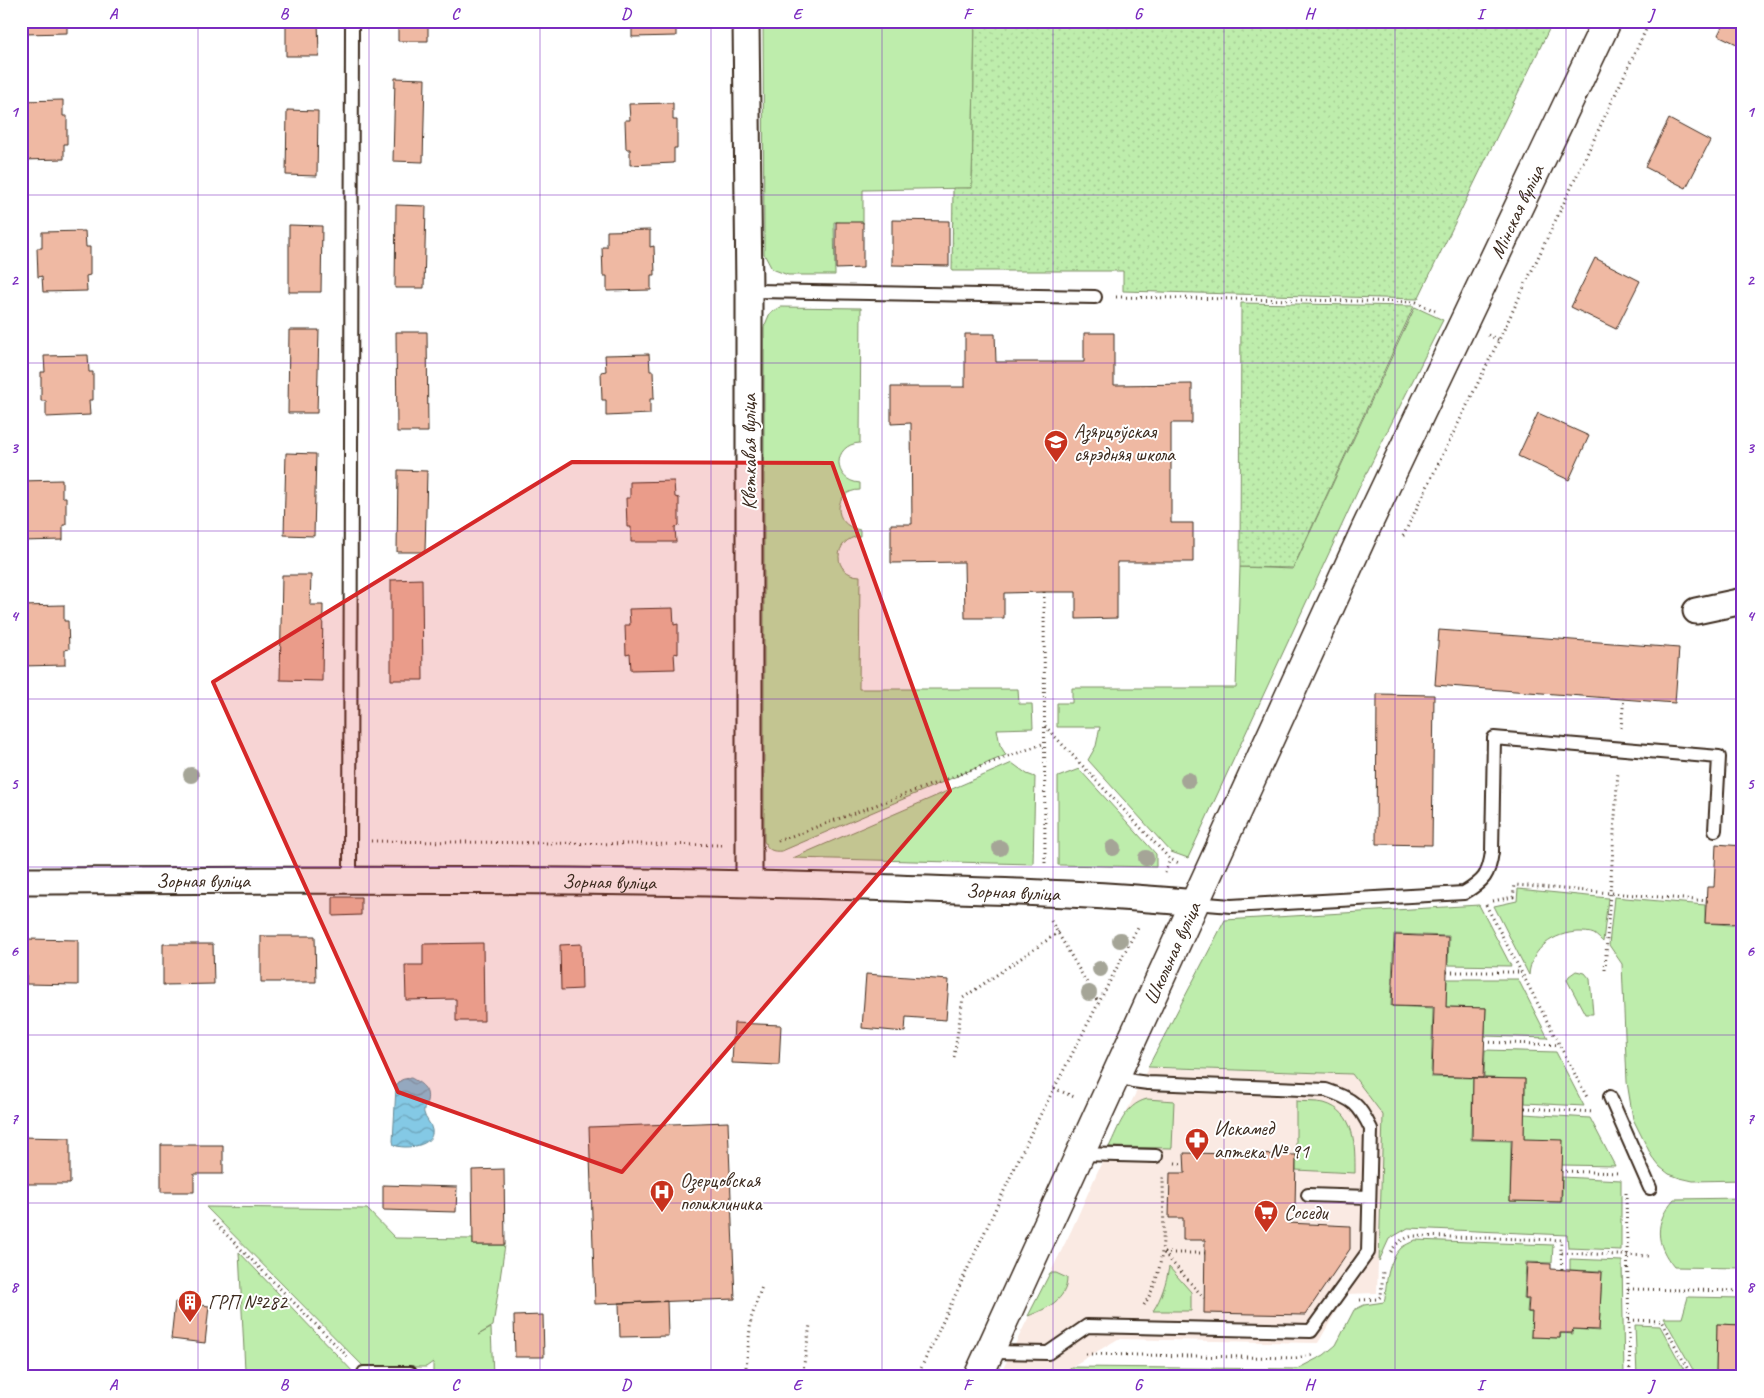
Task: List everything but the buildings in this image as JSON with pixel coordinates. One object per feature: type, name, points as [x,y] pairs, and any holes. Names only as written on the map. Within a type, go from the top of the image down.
[{"type":"street","name":"Кветкавая вуліца","points":[[746,21],[749,291],[749,883]]},
{"type":"street","name":"Мінская вуліца","points":[[1425,403],[1607,21]]},
{"type":"street","name":"Школьная вуліца","points":[[978,1377],[1425,403]]},
{"type":"street","points":[[1696,611],[1743,601]]},
{"type":"street","name":"Зорная вуліца","points":[[21,880],[749,883],[1114,895],[1195,903]]},
{"type":"lane","points":[[350,880],[352,21]]},
{"type":"lane","points":[[749,291],[1095,297]]},
{"type":"lane","points":[[1195,903],[1231,906],[1464,893],[1476,885],[1490,870],[1494,738],[1720,757],[1715,830]]},
{"type":"lane","points":[[989,1352],[1048,1353],[1087,1326],[1311,1331],[1368,1252],[1371,1130],[1362,1111],[1348,1097],[1326,1090],[1148,1083],[1116,1075]]},
{"type":"lane","points":[[1610,1097],[1650,1188]]},
{"type":"lane","points":[[1080,1154],[1156,1156]]},
{"type":"lane","points":[[1308,1195],[1369,1197]]},
{"type":"lane","points":[[363,1375],[410,1373]]},
{"type":"path","points":[[1403,536],[1499,340],[1650,21]]},
{"type":"path","points":[[1095,297],[1416,302],[1499,340]]},
{"type":"path","points":[[1044,592],[1045,870]]},
{"type":"path","points":[[1605,970],[1624,698]]},
{"type":"path","points":[[1045,726],[1170,859]]},
{"type":"path","points":[[351,841],[748,845],[760,848],[1045,743]]},
{"type":"path","points":[[1525,1108],[1594,1112],[1485,903],[1513,897],[1515,885],[1708,901]]},
{"type":"path","points":[[1034,893],[1059,932],[1098,1002]]},
{"type":"path","points":[[917,1377],[1030,1134],[1143,917]]},
{"type":"path","points":[[954,1057],[963,998],[1059,932]]},
{"type":"path","points":[[1447,972],[1522,972]]},
{"type":"path","points":[[1485,1042],[1560,1045]]},
{"type":"path","points":[[1170,1163],[1184,1164]]},
{"type":"path","points":[[1561,1171],[1626,1173]]},
{"type":"path","points":[[1127,1326],[1142,1309],[1150,1296],[1157,1282],[1164,1253],[1163,1173]]},
{"type":"path","points":[[1626,1191],[1630,1377]]},
{"type":"path","points":[[213,1221],[363,1375]]},
{"type":"path","points":[[1164,1253],[1205,1253]]},
{"type":"path","points":[[1164,1253],[1204,1298]]},
{"type":"path","points":[[1561,1253],[1562,1270]]},
{"type":"path","points":[[745,1377],[751,1319],[762,1286]]},
{"type":"path","points":[[1628,1289],[1743,1291]]},
{"type":"path","points":[[1629,1320],[1662,1321],[1692,1377]]},
{"type":"path","points":[[802,1377],[810,1325]]},
{"type":"path","points":[[1080,1354],[1088,1349]]},
{"type":"highlighted area","points":[[572,462],[832,463],[950,791],[622,1172],[398,1092],[213,682]]},
{"type":"shaded area","points":[[1148,1068],[1352,1074],[1383,1115],[1377,1293],[1346,1294],[1318,1343],[1118,1339],[1071,1367],[1060,1377],[999,1377],[1072,1229],[1100,1166]]},
{"type":"green space","points":[[763,21],[975,21],[972,188],[863,190],[863,224],[834,222],[835,275],[788,275],[772,269],[764,254]]},
{"type":"green space","points":[[975,21],[1553,21],[1418,299],[1123,291],[1123,271],[952,271],[953,188],[972,188]]},
{"type":"green space","points":[[1241,303],[1414,306],[1293,568],[1240,567]]},
{"type":"green space","points":[[781,307],[861,308],[860,443],[844,449],[839,463],[840,470],[844,476],[851,481],[860,483],[860,490],[845,496],[840,501],[839,508],[844,522],[860,530],[860,536],[844,543],[839,557],[840,564],[844,570],[860,576],[859,689],[1018,689],[1019,704],[1032,704],[1033,728],[997,729],[1000,745],[1006,755],[782,851],[773,851],[764,841],[764,327],[770,313]]},
{"type":"green space","points":[[1415,307],[1443,320],[1360,486],[1188,858],[1171,852],[1088,760],[1096,746],[1100,727],[1057,727],[1057,703],[1072,703],[1072,688],[1236,688],[1240,567],[1293,569]]},
{"type":"green space","points":[[1012,763],[1027,774],[1035,777],[1033,864],[793,858]]},
{"type":"green space","points":[[1079,769],[1156,854],[1156,867],[1058,865],[1058,777]]},
{"type":"green space","points":[[1518,889],[1608,898],[1603,942],[1594,934],[1588,932],[1560,935],[1539,950],[1534,957],[1529,975],[1494,906],[1517,901]]},
{"type":"green space","points":[[1614,897],[1705,905],[1705,923],[1743,926],[1743,1180],[1693,1181],[1669,1174],[1652,1157],[1633,1119],[1627,1082],[1622,964],[1609,945]]},
{"type":"green space","points":[[1479,905],[1511,966],[1448,965],[1449,936],[1394,934],[1391,1006],[1433,1008],[1431,1077],[1473,1078],[1471,1140],[1511,1141],[1510,1201],[1562,1202],[1562,1177],[1621,1180],[1621,1250],[1568,1248],[1567,1235],[1408,1228],[1389,1239],[1379,1261],[1383,1115],[1352,1074],[1148,1067],[1225,920]]},
{"type":"green space","points":[[1576,971],[1585,973],[1590,979],[1593,1014],[1585,1014],[1567,980]]},
{"type":"green space","points":[[1447,979],[1518,979],[1548,1038],[1485,1036],[1486,1008],[1446,1007]]},
{"type":"green space","points":[[1485,1050],[1556,1052],[1584,1106],[1525,1103],[1525,1079],[1484,1078]]},
{"type":"green space","points":[[1147,1099],[1174,1101],[1172,1148],[1109,1147],[1123,1118],[1133,1106]]},
{"type":"green space","points":[[1296,1101],[1324,1103],[1335,1107],[1342,1114],[1348,1122],[1354,1141],[1355,1173],[1296,1170]]},
{"type":"green space","points":[[1524,1114],[1590,1118],[1615,1166],[1562,1165],[1524,1140]]},
{"type":"green space","points":[[1743,1198],[1743,1268],[1674,1267],[1663,1250],[1659,1233],[1663,1216],[1674,1199]]},
{"type":"green space","points":[[206,1207],[367,1209],[395,1238],[473,1239],[473,1245],[505,1245],[493,1326],[478,1335],[491,1328],[493,1376],[566,1377],[433,1377],[433,1362],[426,1367],[364,1367]]},
{"type":"green space","points":[[1415,1240],[1553,1245],[1552,1263],[1526,1262],[1524,1299],[1528,1300],[1527,1312],[1532,1313],[1531,1337],[1560,1338],[1561,1333],[1573,1334],[1573,1329],[1599,1331],[1602,1271],[1570,1270],[1570,1259],[1622,1261],[1624,1376],[1599,1374],[1598,1377],[1060,1377],[1071,1367],[1297,1369],[1324,1355],[1336,1345],[1354,1310],[1364,1305],[1384,1302],[1388,1272],[1393,1259],[1401,1248]]},
{"type":"green space","points":[[239,1252],[356,1375],[355,1377],[254,1377],[245,1370]]},
{"type":"green space","points":[[1169,1267],[1191,1292],[1191,1311],[1153,1311],[1163,1290]]},
{"type":"green space","points":[[1050,1273],[1056,1273],[1067,1278],[1063,1292],[1054,1303],[1028,1316]]},
{"type":"green space","points":[[1688,1297],[1743,1298],[1743,1325],[1717,1324],[1716,1374],[1743,1374],[1743,1377],[1697,1377],[1664,1318],[1682,1318]]},
{"type":"green space","points":[[1635,1325],[1660,1326],[1688,1377],[1637,1377]]},
{"type":"water","points":[[411,1078],[421,1084],[426,1090],[428,1097],[424,1111],[432,1130],[432,1135],[424,1143],[405,1147],[394,1145],[393,1141],[396,1087],[398,1082]]},
{"type":"place","name":"Азярцоўская сярэдняя школа","points":[[1056,463]]},
{"type":"place","name":"Искамед аптека № 91","points":[[1197,1161]]},
{"type":"place","name":"Озерцовская поликлиника","points":[[662,1213]]},
{"type":"place","name":"Соседи","points":[[1266,1233]]},
{"type":"place","name":"ГРП №282","points":[[190,1323]]}]
